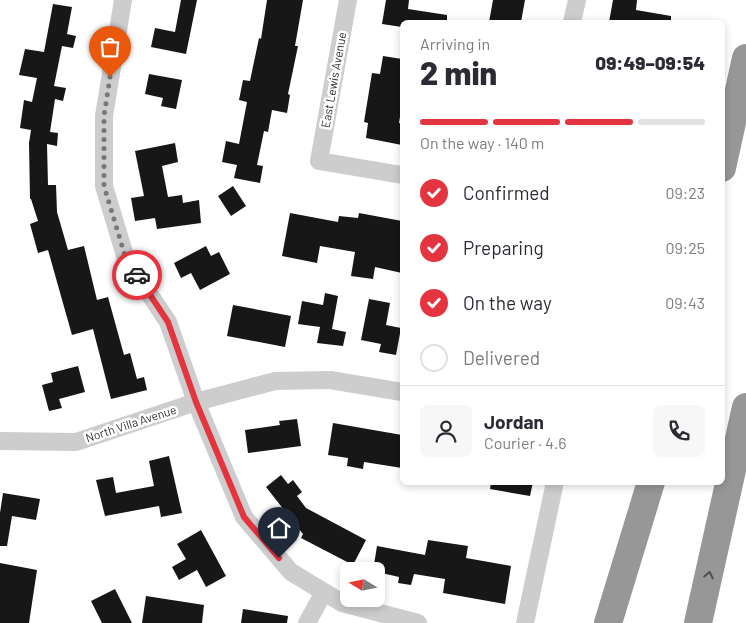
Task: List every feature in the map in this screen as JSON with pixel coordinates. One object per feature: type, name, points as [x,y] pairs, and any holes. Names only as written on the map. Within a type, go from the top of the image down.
[{"type":"highway","points":[[725,154],[746,58]]},
{"type":"highway","points":[[698,623],[746,407]]},
{"type":"highway","points":[[608,623],[650,485]]},
{"type":"highway","points":[[625,623],[654,485]]},
{"type":"street","points":[[123,0],[104,116],[104,186],[126,259],[168,322],[196,402],[244,517],[291,572],[342,603],[418,623]]},
{"type":"street","name":"East Lewis Avenue","points":[[348,0],[319,161],[400,175]]},
{"type":"street","points":[[572,20],[576,0]]},
{"type":"street","name":"North Villa Avenue","points":[[0,441],[76,442],[196,402],[275,381],[330,380],[400,392]]},
{"type":"street","points":[[525,623],[554,485]]},
{"type":"street","points":[[306,623],[324,592]]},
{"type":"building","points":[[181,0],[197,0],[186,54],[151,47],[155,28],[175,32]]},
{"type":"building","points":[[267,0],[303,0],[295,46],[298,46],[288,94],[290,95],[287,113],[272,110],[268,132],[264,131],[257,165],[263,166],[260,183],[234,178],[237,165],[222,162],[226,141],[239,144],[247,102],[239,100],[243,80],[250,81],[259,38],[261,39]]},
{"type":"building","points":[[386,0],[409,0],[408,9],[447,15],[447,20],[400,20],[400,27],[382,24]]},
{"type":"building","points":[[493,0],[525,0],[521,20],[489,20]]},
{"type":"building","points":[[613,0],[637,0],[636,10],[671,16],[671,20],[609,20]]},
{"type":"building","points":[[53,4],[72,7],[67,34],[76,36],[73,48],[62,46],[54,86],[66,88],[63,101],[55,99],[50,132],[58,133],[57,146],[47,144],[48,185],[56,185],[57,212],[68,250],[84,246],[97,300],[108,297],[124,355],[130,353],[137,379],[144,377],[147,390],[111,399],[93,329],[72,335],[48,250],[38,253],[30,224],[38,221],[30,199],[29,143],[31,130],[20,128],[24,100],[32,102],[37,78],[19,75],[25,49],[44,52]]},
{"type":"building","points":[[383,56],[400,59],[400,145],[366,138],[368,123],[364,122],[372,73],[380,74]]},
{"type":"building","points":[[149,74],[182,80],[176,109],[161,106],[163,98],[145,94]]},
{"type":"building","points":[[175,143],[178,162],[162,166],[168,197],[182,195],[183,203],[199,200],[201,223],[157,229],[155,218],[135,221],[131,198],[144,196],[135,151]]},
{"type":"building","points":[[233,186],[246,206],[231,216],[218,196]]},
{"type":"building","points":[[290,213],[338,222],[339,216],[358,218],[359,213],[400,221],[400,273],[375,267],[373,279],[351,276],[355,252],[320,246],[317,263],[282,256]]},
{"type":"building","points":[[206,246],[211,256],[219,252],[230,274],[200,290],[191,273],[181,278],[174,263]]},
{"type":"building","points":[[325,293],[338,296],[332,329],[346,332],[343,346],[317,343],[320,327],[298,324],[302,301],[323,305]]},
{"type":"building","points":[[369,299],[390,303],[386,325],[400,328],[396,355],[379,352],[381,344],[361,340]]},
{"type":"building","points":[[233,305],[291,316],[285,347],[227,336]]},
{"type":"building","points":[[78,366],[85,392],[59,399],[62,408],[49,411],[42,385],[53,382],[51,373]]},
{"type":"building","points":[[297,419],[301,446],[248,453],[245,430],[280,425],[279,421]]},
{"type":"building","points":[[333,423],[400,435],[400,468],[364,462],[363,469],[347,466],[348,458],[328,455]]},
{"type":"building","points":[[169,456],[182,513],[161,517],[159,506],[105,516],[96,480],[113,477],[116,493],[154,486],[149,461]]},
{"type":"building","points":[[281,475],[288,484],[293,480],[302,492],[297,496],[306,508],[366,540],[355,562],[347,562],[301,538],[303,534],[266,487]]},
{"type":"building","points":[[491,485],[532,485],[530,496],[490,489]]},
{"type":"building","points":[[3,493],[40,499],[36,520],[12,516],[7,546],[0,546],[0,513]]},
{"type":"building","points":[[201,530],[226,576],[206,587],[197,570],[179,580],[172,567],[186,559],[177,544]]},
{"type":"building","points":[[428,540],[468,546],[466,558],[511,566],[505,604],[443,593],[445,579],[414,574],[411,585],[398,583],[399,577],[385,574],[385,562],[374,562],[377,546],[425,555]]},
{"type":"building","points":[[0,563],[37,570],[29,623],[0,623]]},
{"type":"building","points":[[115,589],[132,623],[102,623],[91,601]]},
{"type":"building","points":[[146,596],[204,605],[202,623],[142,623]]},
{"type":"building","points":[[243,609],[288,616],[287,623],[241,623]]},
{"type":"way so far","points":[[110,77],[104,116],[104,186],[126,259],[137,275]]},
{"type":"route","points":[[137,275],[168,322],[196,402],[244,517],[279,558]]}]
